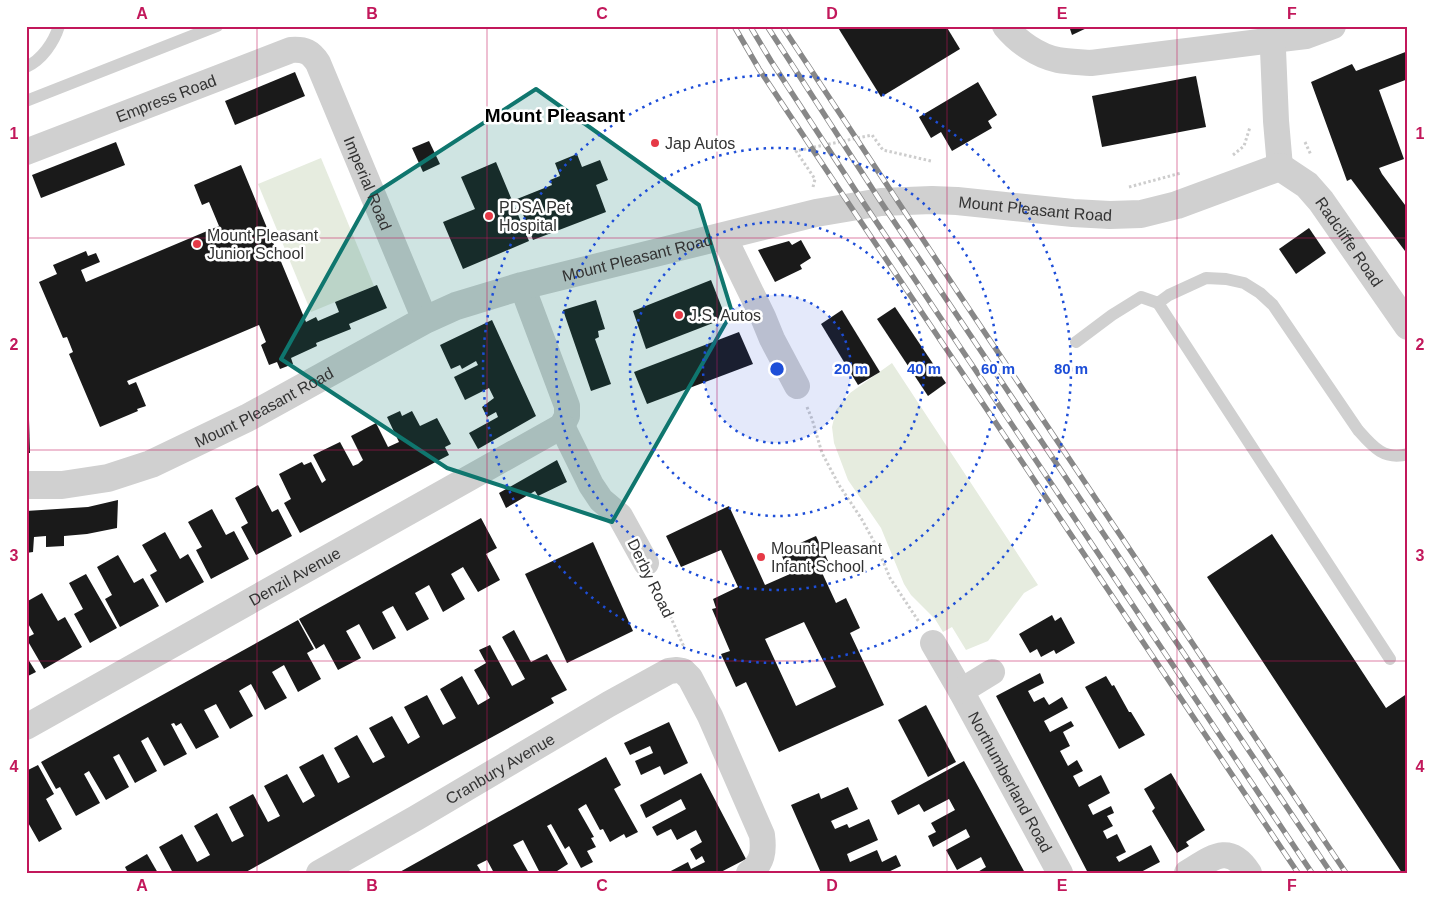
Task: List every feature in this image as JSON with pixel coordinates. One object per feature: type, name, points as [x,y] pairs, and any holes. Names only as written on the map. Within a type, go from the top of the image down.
[{"type":"street","points":[[1005,26],[1010,33],[1030,49],[1057,60],[1091,63],[1272,33],[1306,36],[1334,26]]},
{"type":"street","points":[[1272,33],[1280,167]]},
{"type":"street","name":"Empress Road","points":[[26,152],[291,50],[300,49],[306,51]]},
{"type":"street","name":"Imperial Road","points":[[306,51],[313,55],[318,63],[425,320]]},
{"type":"street","name":"Mount Pleasant Road","points":[[26,485],[62,485],[99,479],[151,464],[247,418],[425,320],[456,306],[522,286],[816,213],[851,207],[897,200],[957,200],[1092,214],[1141,214],[1177,205],[1280,167]]},
{"type":"street","name":"Radcliffe Road","points":[[1280,167],[1307,185],[1321,201],[1408,326]]},
{"type":"street","points":[[724,237],[772,339],[796,370]]},
{"type":"street","points":[[522,286],[567,406],[567,416],[562,426]]},
{"type":"street","name":"Derby Road","points":[[562,426],[591,485],[601,500],[620,516],[646,563]]},
{"type":"street","name":"Denzil Avenue","points":[[26,727],[562,426]]},
{"type":"street","name":"Northumberland Road","points":[[933,643],[1060,873]]},
{"type":"street","name":"Cranbury Avenue","points":[[319,873],[609,704],[669,671],[683,671]]},
{"type":"street","points":[[683,671],[690,678],[710,716],[762,836],[764,849],[761,869]]},
{"type":"street","points":[[961,691],[992,672]]},
{"type":"street","points":[[1186,873],[1214,857],[1227,854],[1243,863],[1249,873]]},
{"type":"lane","points":[[26,67],[34,63],[54,40],[59,26]]},
{"type":"lane","points":[[26,101],[217,26]]},
{"type":"lane","points":[[1158,302],[1206,278],[1226,278],[1244,283],[1260,293],[1273,305],[1358,430],[1369,443],[1380,453],[1393,455],[1408,454]]},
{"type":"lane","points":[[1076,342],[1141,298],[1158,302],[1390,659]]},
{"type":"path","points":[[1227,160],[1244,146],[1252,120]]},
{"type":"path","points":[[812,192],[815,180],[796,151],[872,135],[883,150],[931,161]]},
{"type":"path","points":[[1123,188],[1183,173]]},
{"type":"path","points":[[796,370],[822,453],[839,485],[877,546],[890,578],[933,643]]},
{"type":"path","name":"Derby Road","points":[[646,563],[684,647],[683,671]]},
{"type":"highlighted area","points":[[536,89],[699,205],[732,312],[612,522],[447,468],[281,359],[372,195]]},
{"type":"shaded area","points":[[321,158],[374,286],[311,312],[258,184]]},
{"type":"shaded area","points":[[892,363],[1038,585],[1024,593],[988,641],[966,650],[952,627],[943,632],[935,619],[911,595],[904,584],[881,528],[848,480],[834,443],[832,427],[836,410],[850,393]]},
{"type":"building","points":[[837,26],[946,26],[960,49],[881,97]]},
{"type":"building","points":[[1069,26],[1091,26],[1072,35]]},
{"type":"building","points":[[1408,51],[1408,79],[1379,90],[1404,159],[1379,168],[1408,209],[1408,255],[1351,179],[1347,181],[1311,82],[1352,64],[1356,71]]},
{"type":"building","points":[[295,72],[305,96],[235,125],[225,101]]},
{"type":"building","points":[[1196,76],[1206,127],[1102,147],[1092,96]]},
{"type":"building","points":[[978,82],[997,115],[988,121],[992,128],[952,151],[941,132],[931,138],[919,117]]},
{"type":"building","points":[[429,141],[440,164],[423,172],[412,148]]},
{"type":"building","points":[[116,142],[125,165],[41,198],[32,175]]},
{"type":"building","points":[[577,154],[582,167],[600,160],[608,180],[596,185],[606,212],[533,240],[517,199],[552,185],[550,180],[560,176],[555,163]]},
{"type":"building","name":"PDSA Pet Hospital","points":[[496,162],[529,241],[463,269],[443,222],[475,209],[461,177]]},
{"type":"building","points":[[241,165],[306,322],[316,317],[318,321],[339,312],[335,302],[377,285],[387,308],[349,324],[351,329],[316,343],[317,346],[291,358],[293,364],[280,369],[277,362],[269,365],[261,345],[266,342],[259,325],[127,381],[129,385],[136,382],[146,406],[100,427],[69,354],[73,352],[67,337],[63,338],[39,282],[57,274],[53,265],[86,251],[88,256],[96,253],[100,262],[81,270],[86,282],[219,226],[209,202],[202,205],[194,185]]},
{"type":"building","points":[[1309,228],[1326,253],[1296,274],[1279,249]]},
{"type":"building","points":[[801,240],[811,258],[800,265],[802,269],[775,282],[758,250],[789,241],[792,245]]},
{"type":"building","name":"J.S. Autos","points":[[711,280],[726,318],[646,349],[633,311]]},
{"type":"building","points":[[596,300],[605,329],[598,331],[599,337],[595,339],[611,384],[591,391],[563,310]]},
{"type":"building","points":[[895,307],[946,383],[928,396],[877,319]]},
{"type":"building","points":[[842,310],[880,372],[858,385],[821,324]]},
{"type":"building","points":[[492,320],[536,416],[478,449],[469,433],[498,417],[496,412],[487,417],[482,407],[494,398],[489,388],[465,400],[454,377],[478,365],[476,361],[462,369],[460,365],[451,369],[440,345]]},
{"type":"building","points":[[739,332],[753,364],[647,404],[634,372]]},
{"type":"building","points":[[400,411],[402,416],[412,411],[420,426],[437,418],[451,444],[445,447],[449,455],[300,533],[284,503],[291,499],[279,474],[302,462],[304,465],[311,462],[322,483],[326,480],[313,455],[340,442],[353,466],[358,464],[363,460],[351,436],[376,423],[388,447],[399,442],[387,417]]},
{"type":"building","points":[[26,419],[29,419],[30,453],[26,453]]},
{"type":"building","points":[[557,460],[567,482],[538,496],[535,491],[506,508],[499,493]]},
{"type":"building","points":[[258,485],[272,512],[278,509],[292,536],[256,555],[241,527],[248,523],[235,498]]},
{"type":"building","points":[[118,500],[117,528],[64,536],[64,546],[46,547],[46,536],[34,537],[33,552],[26,553],[26,511],[88,507]]},
{"type":"building","points":[[729,506],[765,585],[790,574],[780,552],[816,536],[828,561],[818,564],[836,603],[846,598],[860,628],[850,633],[884,705],[779,752],[746,682],[736,687],[721,654],[730,651],[712,609],[716,608],[713,599],[738,587],[721,550],[681,567],[666,536]],"holes":[[[804,622],[836,687],[796,706],[765,639]]]},
{"type":"building","points":[[212,509],[226,535],[234,531],[249,559],[211,579],[196,550],[202,547],[188,522]]},
{"type":"building","points":[[481,518],[497,548],[486,554],[500,580],[478,592],[463,567],[451,574],[465,599],[443,612],[429,585],[415,593],[429,619],[407,631],[393,606],[387,609],[382,612],[396,638],[373,650],[359,624],[346,631],[361,658],[338,670],[324,644],[316,649],[299,619]]},
{"type":"building","points":[[165,532],[180,559],[188,554],[204,582],[166,603],[150,575],[157,571],[142,545]]},
{"type":"building","points":[[1272,534],[1386,708],[1408,693],[1408,873],[1402,873],[1207,577]]},
{"type":"building","points":[[593,542],[633,631],[567,663],[525,574]]},
{"type":"building","points":[[118,555],[134,583],[143,578],[159,606],[120,627],[105,599],[112,595],[97,567]]},
{"type":"building","points":[[86,574],[117,628],[90,643],[74,614],[83,609],[69,583]]},
{"type":"building","points":[[42,593],[58,621],[65,617],[82,647],[44,669],[26,638],[34,634],[26,620],[26,602]]},
{"type":"building","points":[[1052,615],[1055,621],[1061,617],[1075,643],[1056,654],[1054,650],[1041,657],[1037,649],[1030,653],[1019,634]]},
{"type":"building","points":[[298,620],[314,649],[307,653],[321,679],[298,692],[284,665],[272,672],[287,698],[265,710],[251,684],[239,691],[253,716],[230,729],[216,704],[204,710],[219,737],[196,749],[181,723],[176,726],[174,723],[171,724],[187,754],[164,766],[148,737],[141,741],[157,771],[135,783],[119,754],[113,757],[129,787],[106,800],[89,771],[84,774],[100,803],[76,816],[60,787],[56,789],[41,762]]},
{"type":"building","points":[[514,630],[531,662],[547,654],[567,690],[551,698],[554,703],[244,873],[173,873],[159,847],[182,834],[197,862],[210,855],[194,826],[217,813],[232,842],[244,836],[229,807],[253,794],[268,822],[280,816],[264,786],[287,774],[303,803],[315,796],[299,767],[323,754],[338,783],[350,777],[334,748],[357,735],[373,763],[385,757],[369,728],[392,716],[408,744],[420,737],[404,707],[427,695],[443,725],[456,718],[440,689],[462,676],[478,705],[490,698],[474,670],[486,663],[479,650],[490,645],[512,686],[525,679],[502,637]]},
{"type":"building","points":[[26,656],[36,672],[26,677]]},
{"type":"building","points":[[1040,673],[1044,683],[1028,691],[1034,702],[1044,697],[1049,705],[1062,697],[1068,708],[1044,721],[1050,732],[1071,721],[1074,726],[1063,732],[1070,746],[1060,751],[1068,766],[1077,760],[1083,771],[1073,776],[1079,787],[1101,775],[1110,793],[1088,805],[1093,815],[1111,806],[1114,813],[1107,816],[1113,826],[1103,831],[1107,839],[1117,834],[1126,852],[1116,857],[1119,862],[1151,845],[1160,862],[1139,873],[1088,873],[996,696]]},
{"type":"building","points":[[1106,676],[1112,686],[1114,685],[1145,735],[1119,749],[1085,687]]},
{"type":"building","points":[[926,705],[956,762],[928,777],[898,720]]},
{"type":"building","points":[[669,722],[688,763],[664,775],[660,766],[641,775],[635,761],[653,753],[650,746],[630,755],[624,743]]},
{"type":"building","points":[[606,757],[621,785],[614,789],[638,832],[626,838],[624,834],[610,842],[603,829],[600,830],[586,804],[578,809],[594,837],[591,838],[596,847],[587,851],[593,862],[581,868],[569,846],[565,849],[551,824],[547,826],[568,864],[554,873],[540,873],[523,840],[513,845],[529,873],[494,873],[487,860],[477,865],[482,873],[398,873]]},
{"type":"building","points":[[964,761],[1025,873],[976,873],[986,867],[981,857],[957,870],[946,850],[970,837],[966,829],[933,847],[928,836],[936,832],[931,823],[955,810],[949,799],[924,812],[919,804],[898,815],[891,801]]},
{"type":"building","points":[[38,765],[54,794],[46,799],[62,829],[39,842],[26,819],[26,771]]},
{"type":"building","points":[[701,773],[746,859],[719,873],[667,873],[688,862],[691,869],[705,862],[702,856],[696,860],[690,849],[702,842],[696,830],[677,840],[671,829],[657,836],[652,827],[686,809],[681,799],[646,818],[640,805]]},
{"type":"building","points":[[1171,773],[1205,830],[1186,842],[1189,846],[1177,853],[1152,811],[1155,808],[1144,789]]},
{"type":"building","points":[[848,787],[858,809],[831,821],[835,829],[847,824],[849,828],[869,819],[878,840],[847,854],[850,862],[877,850],[882,862],[896,855],[901,866],[886,873],[821,873],[791,805],[819,793],[821,799]]},
{"type":"building","points":[[147,854],[158,873],[128,873],[125,867]]},
{"type":"railway","points":[[734,26],[759,69],[1298,873]]},
{"type":"railway","points":[[750,26],[865,205],[1312,873]]},
{"type":"railway","points":[[767,26],[881,202],[1331,873]]},
{"type":"railway","points":[[782,26],[1346,873]]},
{"type":"place","name":"Jap Autos","points":[[655,143]]},
{"type":"place","name":"PDSA Pet Hospital","points":[[489,216]]},
{"type":"place","name":"Mount Pleasant Junior School","points":[[197,244]]},
{"type":"place","name":"J.S. Autos","points":[[679,315]]},
{"type":"place","name":"Mount Pleasant Infant School","points":[[761,557]]},
{"type":"district","name":"Mount Pleasant","points":[[555,115]]}]
